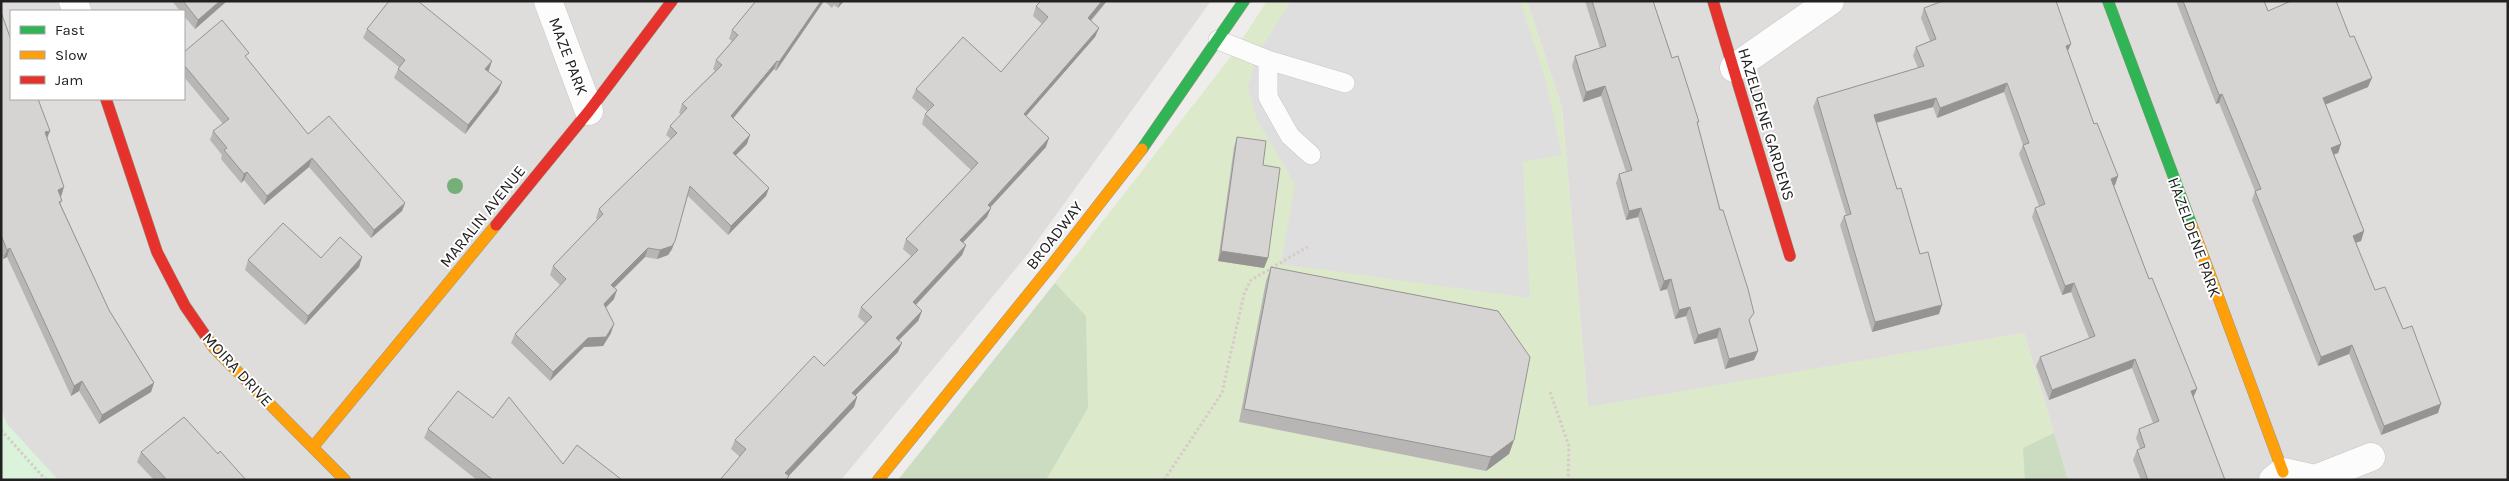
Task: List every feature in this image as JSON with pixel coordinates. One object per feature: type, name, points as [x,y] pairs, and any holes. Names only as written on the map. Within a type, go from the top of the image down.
[{"type":"street","name":"MAZE PARK","points":[[548,1],[589,111]]},
{"type":"street","name":"MARALIN AVENUE","points":[[313,447],[589,111],[672,1]]},
{"type":"street","name":"BROADWAY","points":[[878,480],[1156,131],[1244,1]]},
{"type":"street","name":"HAZELDENE GARDENS","points":[[1713,1],[1790,256]]},
{"type":"street","points":[[1734,68],[1830,1]]},
{"type":"street","name":"HAZELDENE PARK","points":[[2108,1],[2278,476],[2315,480],[2371,457]]},
{"type":"street","name":"MOIRA DRIVE","points":[[106,100],[158,252],[185,306],[214,348],[345,480]]},
{"type":"lane","points":[[1218,40],[1268,60],[1345,83]]},
{"type":"lane","points":[[1268,60],[1268,97],[1290,136],[1311,155]]},
{"type":"path","points":[[1164,480],[1222,393],[1244,294],[1251,280],[1309,246]]},
{"type":"path","points":[[1550,392],[1569,446],[1568,480]]},
{"type":"path","points":[[1,430],[46,480]]},
{"type":"shaded area","points":[[1,1],[1211,1],[1027,255],[841,480],[58,480],[7,424],[1,409]]},
{"type":"shaded area","points":[[1291,1],[1520,1],[1546,81],[1562,155],[1523,162],[1530,298],[1281,264],[1295,184],[1257,120],[1248,87],[1257,55]]},
{"type":"shaded area","points":[[1527,1],[2508,1],[2508,480],[2068,480],[2024,333],[1588,408],[1562,108]]},
{"type":"green space","points":[[1267,1],[1527,1],[1562,108],[1588,407],[2024,333],[2068,480],[898,480],[1021,326],[1229,59]]},
{"type":"green space","points":[[1055,283],[1086,316],[1088,408],[1046,480],[898,480]]},
{"type":"green space","points":[[1,409],[7,424],[58,480],[1,480]]},
{"type":"green space","points":[[2054,433],[2068,480],[2025,480],[2023,448]]},
{"type":"building","points":[[183,1],[220,1],[198,20]]},
{"type":"building","points":[[389,1],[418,1],[492,61],[485,69],[502,82],[468,125],[398,69],[405,60],[367,29]]},
{"type":"building","points":[[756,1],[821,1],[779,62],[777,61],[731,116],[750,135],[733,153],[769,188],[731,226],[690,186],[672,246],[660,250],[648,248],[611,285],[617,290],[604,304],[614,324],[606,337],[588,338],[553,372],[515,334],[566,279],[553,266],[603,214],[599,209],[677,133],[670,126],[687,108],[682,104],[722,65],[716,60],[738,35],[732,30]]},
{"type":"building","points":[[1041,1],[1102,1],[1088,18],[1099,28],[1024,114],[1049,138],[988,205],[991,208],[960,240],[966,245],[913,302],[922,311],[896,338],[902,343],[852,393],[857,397],[785,473],[789,476],[786,480],[720,480],[746,449],[735,440],[814,356],[824,366],[872,317],[861,307],[918,250],[906,239],[978,163],[925,114],[934,105],[916,89],[963,37],[1001,72],[1048,17],[1036,6]]},
{"type":"building","points":[[1592,1],[1653,1],[1672,58],[1678,56],[1699,122],[1697,122],[1720,210],[1723,210],[1748,289],[1754,313],[1749,320],[1758,351],[1729,359],[1720,328],[1698,335],[1690,307],[1679,310],[1671,279],[1664,281],[1641,208],[1629,211],[1619,174],[1632,170],[1605,86],[1586,92],[1575,56],[1606,46]]},
{"type":"building","points":[[1943,1],[2056,1],[2071,44],[2066,46],[2094,124],[2097,123],[2118,176],[2111,179],[2149,279],[2152,278],[2197,389],[2191,391],[2225,480],[2148,480],[2137,450],[2145,447],[2139,429],[2159,421],[2135,359],[2052,390],[2040,357],[2095,336],[2074,283],[2065,286],[2035,208],[2045,204],[2023,145],[2029,143],[2007,83],[1940,108],[1936,98],[1874,115],[1897,189],[1901,188],[1920,254],[1928,252],[1942,305],[1875,322],[1844,216],[1851,214],[1817,98],[1924,66],[1916,47],[1936,39],[1924,8]]},
{"type":"building","points":[[2183,1],[2264,1],[2268,11],[2291,1],[2336,1],[2350,37],[2354,36],[2372,78],[2323,98],[2341,144],[2331,148],[2364,231],[2353,236],[2375,290],[2385,287],[2403,329],[2412,326],[2441,404],[2384,426],[2352,345],[2321,357],[2255,191],[2261,189],[2222,94],[2219,95]]},
{"type":"building","points":[[1,12],[10,37],[10,100],[38,100],[50,131],[45,132],[64,187],[58,190],[62,201],[59,202],[109,310],[154,383],[102,415],[82,381],[74,386],[10,248],[7,250],[1,235]]},
{"type":"building","points":[[222,20],[249,53],[245,56],[308,134],[329,116],[405,203],[374,230],[312,158],[267,196],[247,172],[244,174],[224,150],[227,148],[213,131],[229,119],[185,66],[185,51]]},
{"type":"building","points":[[1237,137],[1266,141],[1263,165],[1280,168],[1268,258],[1221,251]]},
{"type":"building","points":[[283,223],[321,258],[340,237],[362,257],[308,316],[248,260]]},
{"type":"building","points":[[1271,267],[1498,311],[1530,357],[1514,440],[1491,457],[1244,409]]},
{"type":"building","points":[[458,391],[493,418],[509,397],[563,464],[577,445],[622,480],[493,480],[428,429]]},
{"type":"building","points":[[184,417],[218,454],[220,451],[246,480],[167,480],[141,452]]},
{"type":"traffic: fast","points":[[1142,149],[1244,1]]},
{"type":"traffic: fast","points":[[2108,1],[2192,226]]},
{"type":"traffic: slow","points":[[878,480],[1051,266],[1142,149]]},
{"type":"traffic: slow","points":[[313,447],[496,225]]},
{"type":"traffic: slow","points":[[2192,226],[2283,472]]},
{"type":"traffic: slow","points":[[205,335],[214,348],[345,480]]},
{"type":"traffic: jam","points":[[496,225],[589,111],[672,1]]},
{"type":"traffic: jam","points":[[1713,1],[1790,256]]},
{"type":"traffic: jam","points":[[106,100],[157,252],[185,306],[205,335]]}]
